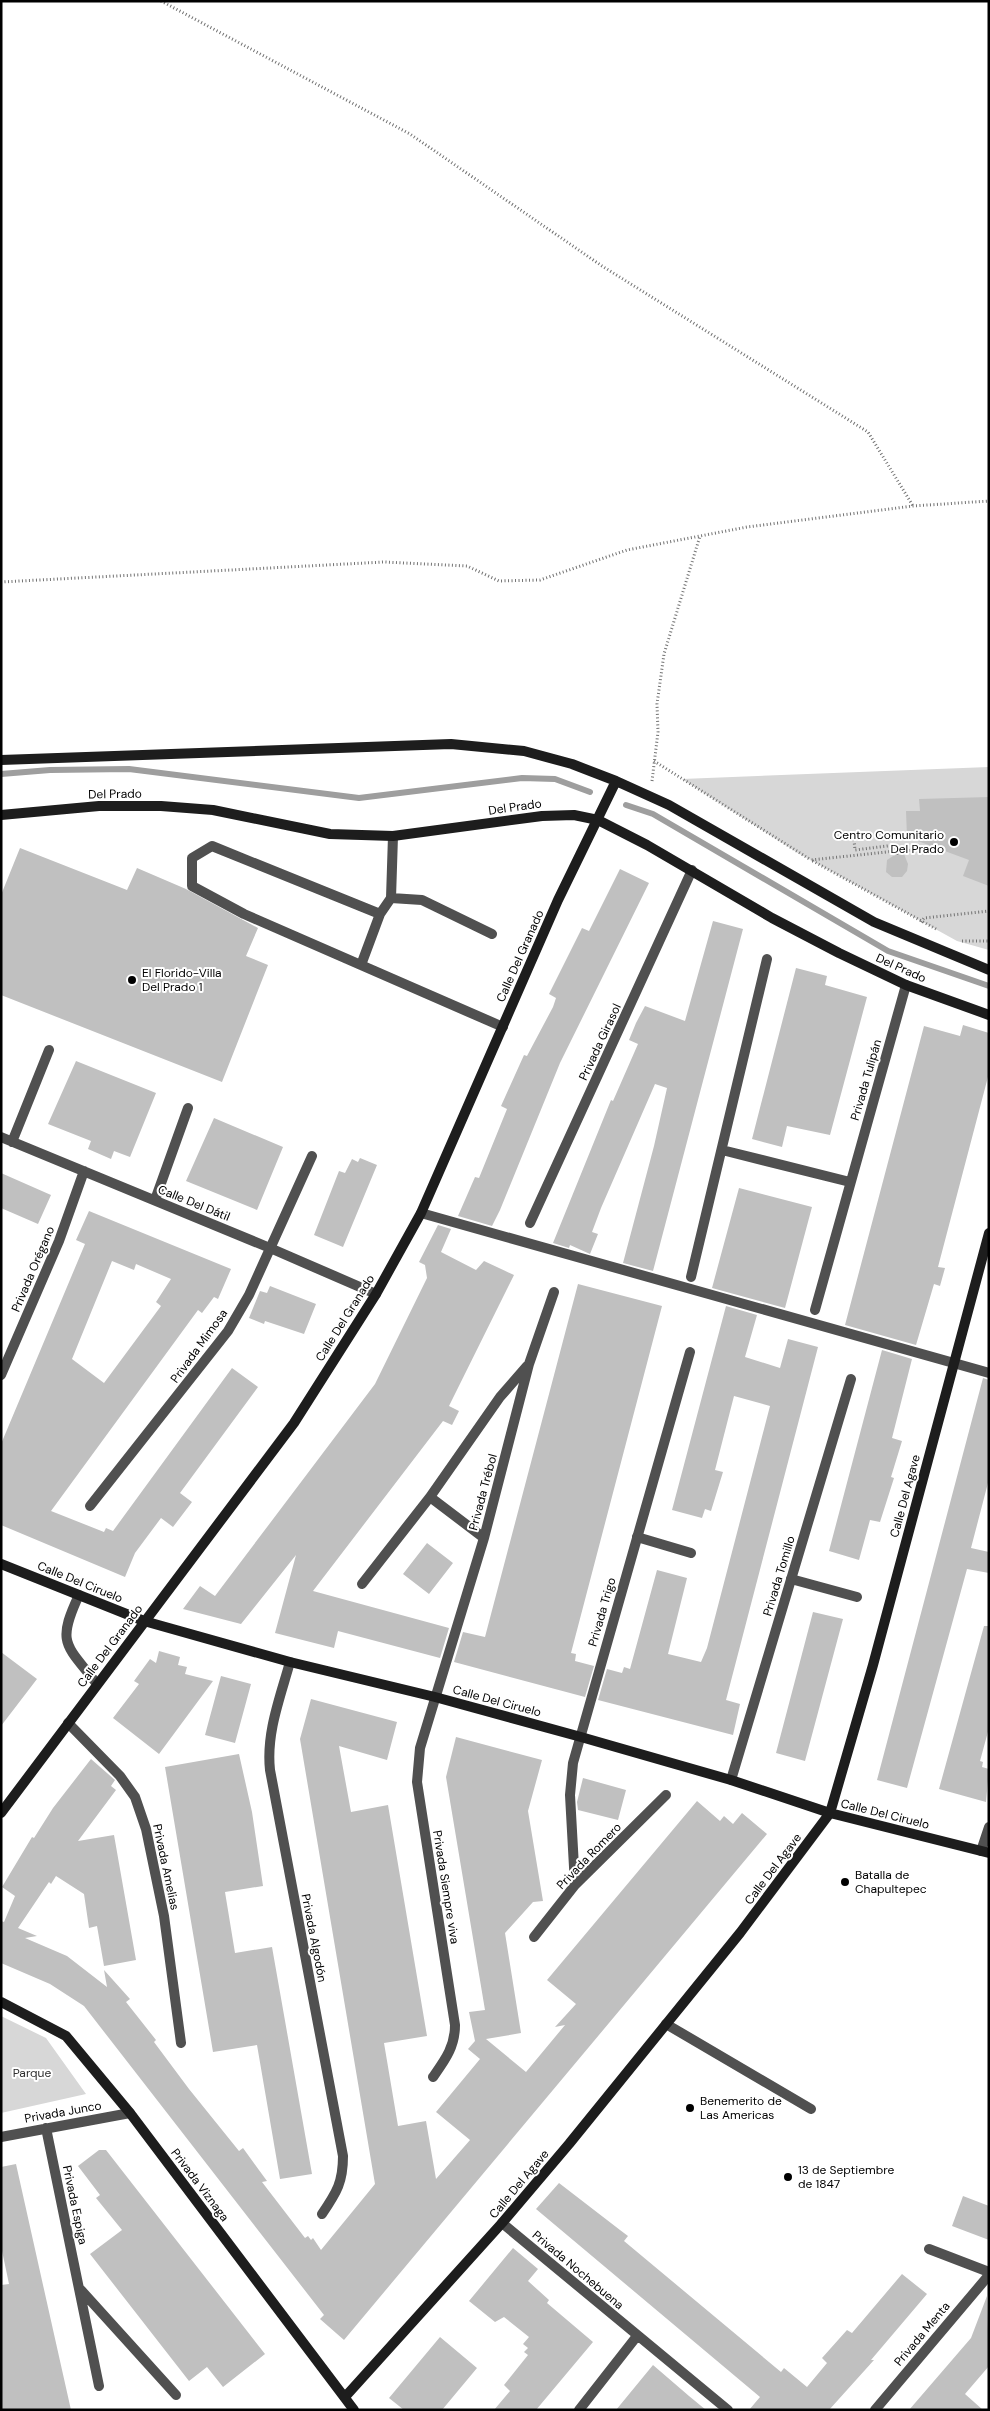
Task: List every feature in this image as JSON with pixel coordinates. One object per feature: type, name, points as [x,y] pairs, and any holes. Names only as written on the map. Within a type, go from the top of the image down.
[{"type":"main road","points":[[1,760],[452,744],[524,751],[572,764],[650,796],[874,922],[989,970]]},
{"type":"main road","name":"Calle Del Granado","points":[[1,1813],[294,1423],[376,1294],[421,1213],[558,900],[616,781]]},
{"type":"main road","name":"Del Prado","points":[[1,815],[99,806],[161,806],[213,810],[330,834],[393,836],[542,816],[574,815],[598,820],[692,870],[781,922],[906,985],[989,1015]]},
{"type":"main road","name":"Calle Del Agave","points":[[345,2397],[502,2223],[740,1934],[830,1813],[873,1665],[989,1233]]},
{"type":"main road","name":"Calle Del Ciruelo","points":[[1,1564],[144,1621],[290,1662],[435,1697],[581,1737],[731,1780],[830,1813],[985,1852]]},
{"type":"main road","name":"Privada Viznaga","points":[[1,2002],[66,2036],[130,2113],[354,2410]]},
{"type":"street","points":[[361,965],[380,914],[391,898],[393,836]]},
{"type":"street","points":[[380,914],[212,846],[192,858],[192,886],[244,914],[503,1027]]},
{"type":"street","name":"Privada Girasol","points":[[530,1223],[692,870]]},
{"type":"street","points":[[391,898],[422,900],[492,934]]},
{"type":"street","points":[[691,1277],[766,959]]},
{"type":"street","name":"Privada Tulipán","points":[[815,1310],[906,985]]},
{"type":"street","points":[[12,1142],[49,1050]]},
{"type":"street","points":[[155,1200],[188,1108]]},
{"type":"street","name":"Calle Del Dátil","points":[[1,1137],[376,1294]]},
{"type":"street","points":[[722,1150],[850,1182]]},
{"type":"street","name":"Privada Mimosa","points":[[90,1506],[228,1331],[249,1295],[312,1156]]},
{"type":"street","name":"Privada Orégano","points":[[1,1374],[59,1241],[84,1171]]},
{"type":"street","points":[[421,1213],[989,1373]]},
{"type":"street","name":"Privada Trébol","points":[[435,1697],[484,1538],[529,1364],[554,1292]]},
{"type":"street","name":"Privada Trigo","points":[[575,1885],[570,1795],[573,1763],[690,1352]]},
{"type":"street","points":[[362,1584],[430,1497],[476,1428],[529,1364]]},
{"type":"street","name":"Privada Tomillo","points":[[731,1780],[851,1379]]},
{"type":"street","points":[[430,1497],[484,1538]]},
{"type":"street","points":[[637,1537],[691,1553]]},
{"type":"street","points":[[791,1579],[857,1597]]},
{"type":"street","points":[[79,1595],[66,1622],[65,1638],[72,1652],[97,1684]]},
{"type":"street","name":"Privada Algodón","points":[[290,1662],[270,1735],[268,1750],[270,1770],[343,2156],[343,2175],[338,2190],[322,2214]]},
{"type":"street","name":"Privada Siempre viva","points":[[434,2077],[451,2050],[455,2038],[455,2025],[417,1782],[420,1748],[435,1697]]},
{"type":"street","name":"Privada Amelias","points":[[68,1723],[120,1776],[134,1797],[146,1829],[164,1916],[180,2043]]},
{"type":"street","name":"Privada Romero","points":[[534,1937],[575,1885],[666,1795]]},
{"type":"street","points":[[985,1852],[989,1827]]},
{"type":"street","points":[[666,2024],[810,2109]]},
{"type":"street","name":"Privada Junco","points":[[1,2137],[130,2113]]},
{"type":"street","name":"Privada Espiga","points":[[46,2128],[99,2386]]},
{"type":"street","name":"Privada Nochebuena","points":[[502,2223],[728,2410]]},
{"type":"street","name":"Privada Menta","points":[[875,2410],[989,2274],[929,2249]]},
{"type":"street","points":[[79,2288],[176,2395]]},
{"type":"street","points":[[579,2410],[637,2336]]},
{"type":"path","points":[[161,1],[410,134],[602,266],[868,432],[913,506]]},
{"type":"path","points":[[1,582],[384,562],[467,566],[500,581],[540,580],[627,550],[747,527],[913,506],[989,501]]},
{"type":"path","points":[[650,796],[658,732],[657,704],[664,654],[700,536]]},
{"type":"path","points":[[654,761],[811,860],[943,933]]},
{"type":"path","points":[[854,840],[855,850],[895,845],[896,853]]},
{"type":"path","points":[[811,860],[941,849]]},
{"type":"path","points":[[912,938],[924,918],[989,911]]},
{"type":"path","points":[[957,941],[989,941]]},
{"type":"green space","points":[[989,767],[989,950],[957,941],[798,853],[682,779]]},
{"type":"green space","name":"Parque","points":[[1,2016],[46,2038],[86,2094],[1,2113]]},
{"type":"building","name":"Centro Comunitario Del Prado","points":[[989,797],[989,886],[963,876],[969,860],[907,837],[906,811],[920,811],[919,799]]},
{"type":"building","name":"El Florido-Villa Del Prado 1","points":[[20,848],[127,890],[137,868],[186,889],[258,928],[246,956],[268,965],[222,1082],[1,995],[1,895]]},
{"type":"building","points":[[904,854],[908,864],[907,871],[902,877],[892,877],[886,872],[887,860],[893,856]]},
{"type":"building","points":[[620,869],[649,883],[560,1063],[500,1210],[492,1226],[458,1216],[475,1177],[479,1178],[507,1109],[501,1106],[524,1055],[527,1056],[553,1007],[556,998],[549,994],[582,928],[589,931]]},
{"type":"building","points":[[713,921],[743,929],[653,1271],[623,1263],[654,1146],[667,1088],[655,1084],[601,1208],[592,1232],[598,1234],[590,1254],[570,1245],[569,1248],[553,1243],[611,1100],[613,1101],[638,1044],[629,1040],[636,1023],[645,1006],[685,1021]]},
{"type":"building","points":[[796,968],[827,976],[825,985],[867,997],[830,1135],[787,1126],[782,1147],[752,1139]]},
{"type":"building","points":[[963,1025],[989,1033],[989,1073],[938,1267],[945,1268],[940,1286],[934,1284],[916,1345],[845,1325],[924,1026],[960,1036]]},
{"type":"building","points":[[76,1061],[156,1093],[130,1157],[114,1151],[111,1159],[88,1149],[91,1141],[48,1124]]},
{"type":"building","points":[[214,1118],[283,1147],[257,1210],[186,1181]]},
{"type":"building","points":[[360,1158],[377,1165],[343,1247],[314,1235],[339,1171],[345,1173],[352,1159],[358,1162]]},
{"type":"building","points":[[1,1173],[51,1195],[38,1224],[1,1208]]},
{"type":"building","points":[[739,1188],[812,1207],[785,1308],[712,1288]]},
{"type":"building","points":[[89,1211],[231,1269],[218,1299],[214,1297],[202,1313],[198,1310],[51,1511],[104,1532],[106,1528],[113,1531],[232,1368],[258,1387],[180,1493],[192,1502],[173,1527],[161,1518],[135,1553],[125,1577],[1,1525],[1,1444],[85,1244],[76,1240]],"holes":[[[112,1261],[134,1270],[136,1264],[171,1279],[156,1302],[161,1306],[104,1383],[72,1359]]]},
{"type":"building","points":[[438,1225],[451,1229],[441,1252],[476,1270],[484,1261],[514,1275],[449,1406],[459,1411],[452,1425],[443,1421],[313,1591],[449,1628],[440,1658],[338,1631],[334,1648],[275,1633],[296,1555],[241,1624],[183,1609],[200,1586],[215,1596],[375,1384],[427,1278],[425,1265],[419,1262]]},
{"type":"building","points":[[578,1284],[662,1306],[571,1653],[576,1654],[575,1661],[594,1666],[585,1697],[454,1662],[463,1632],[485,1637]]},
{"type":"building","points":[[270,1286],[316,1304],[304,1334],[265,1321],[264,1324],[249,1318],[260,1291],[267,1293]]},
{"type":"building","points":[[726,1306],[757,1315],[745,1357],[780,1368],[788,1339],[818,1347],[726,1700],[740,1704],[733,1735],[598,1700],[607,1669],[622,1673],[624,1667],[630,1669],[657,1570],[687,1578],[668,1654],[701,1662],[707,1648],[770,1406],[734,1396],[715,1470],[723,1472],[711,1511],[705,1509],[702,1518],[672,1510]]},
{"type":"building","points":[[882,1350],[912,1359],[892,1438],[902,1441],[891,1477],[894,1478],[880,1522],[870,1520],[859,1560],[829,1551]]},
{"type":"building","points":[[983,1378],[989,1380],[989,1479],[971,1548],[989,1552],[989,1573],[967,1569],[907,1788],[877,1780]]},
{"type":"building","points":[[427,1543],[453,1563],[429,1594],[403,1574]]},
{"type":"building","points":[[813,1612],[843,1619],[805,1761],[776,1753]]},
{"type":"building","points":[[984,1626],[989,1626],[989,1728],[980,1761],[983,1762],[982,1767],[989,1769],[986,1802],[939,1789]]},
{"type":"building","points":[[159,1651],[180,1657],[178,1665],[187,1667],[185,1674],[213,1681],[159,1754],[113,1718],[139,1684],[134,1681],[150,1659],[156,1663]]},
{"type":"building","points":[[1,1652],[37,1679],[1,1726]]},
{"type":"building","points":[[221,1676],[251,1684],[235,1743],[205,1735]]},
{"type":"building","points":[[311,1699],[397,1722],[387,1760],[339,1746],[351,1812],[388,1805],[427,2036],[384,2043],[398,2126],[426,2121],[436,2179],[470,2140],[436,2112],[480,2059],[468,2049],[475,2041],[469,2012],[485,2010],[446,1777],[456,1737],[542,1760],[528,1811],[543,1901],[533,1902],[505,1933],[521,2033],[486,2039],[526,2072],[565,2025],[555,2027],[576,2004],[547,1980],[697,1801],[720,1821],[724,1816],[733,1824],[742,1813],[767,1834],[344,2340],[320,2319],[324,2315],[84,2006],[50,1984],[1,1963],[1,1921],[4,1922],[15,1896],[2,1887],[32,1837],[34,1838],[53,1808],[91,1759],[115,1780],[111,1786],[116,1790],[78,1841],[114,1835],[136,1960],[104,1966],[97,1926],[89,1928],[84,1894],[56,1876],[51,1884],[49,1882],[18,1928],[37,1936],[25,1938],[67,1956],[107,1987],[104,1970],[130,1999],[126,2002],[156,2040],[154,2042],[189,2089],[239,2151],[243,2148],[267,2181],[262,2182],[305,2238],[308,2236],[311,2240],[313,2238],[321,2250],[375,2184],[300,1739]]},
{"type":"building","points":[[239,1754],[252,1812],[263,1886],[225,1892],[235,1953],[272,1947],[312,2174],[280,2179],[257,2045],[213,2052],[165,1767]]},
{"type":"building","points":[[583,1778],[626,1790],[618,1820],[578,1810],[577,1802]]},
{"type":"building","points":[[99,2150],[106,2150],[265,2354],[223,2387],[207,2367],[189,2381],[90,2254],[122,2230],[96,2198],[100,2195],[78,2166]]},
{"type":"building","points":[[16,2164],[71,2410],[1,2410],[1,2285],[9,2284],[1,2246],[1,2167]]},
{"type":"building","points":[[559,2183],[628,2236],[624,2241],[781,2372],[784,2368],[807,2387],[827,2363],[822,2358],[847,2330],[852,2333],[902,2274],[927,2294],[871,2360],[874,2360],[829,2410],[749,2410],[760,2397],[536,2209]]},
{"type":"building","points":[[963,2196],[989,2206],[989,2240],[952,2226]]},
{"type":"building","points":[[513,2248],[538,2269],[528,2281],[549,2300],[547,2303],[593,2342],[536,2410],[494,2410],[510,2391],[504,2385],[528,2355],[524,2352],[528,2348],[523,2344],[529,2337],[504,2317],[495,2322],[469,2301]]},
{"type":"building","points":[[987,2296],[989,2366],[965,2394],[983,2410],[909,2410],[971,2338]]},
{"type":"building","points":[[440,2337],[477,2368],[442,2410],[404,2410],[389,2398]]},
{"type":"building","points":[[653,2365],[689,2396],[706,2410],[616,2410]]},
{"type":"waterway","points":[[1,774],[50,770],[129,769],[359,798],[522,778],[555,779],[590,792]]},
{"type":"waterway","points":[[626,805],[653,814],[888,951],[989,986]]},
{"type":"place","name":"Centro Comunitario Del Prado","points":[[954,842]]},
{"type":"place","name":"El Florido-Villa Del Prado 1","points":[[132,980]]},
{"type":"place","name":"Batalla de Chapultepec","points":[[845,1882]]},
{"type":"place","name":"Benemerito de Las Americas","points":[[690,2108]]},
{"type":"place","name":"13 de Septiembre de 1847","points":[[788,2177]]}]
